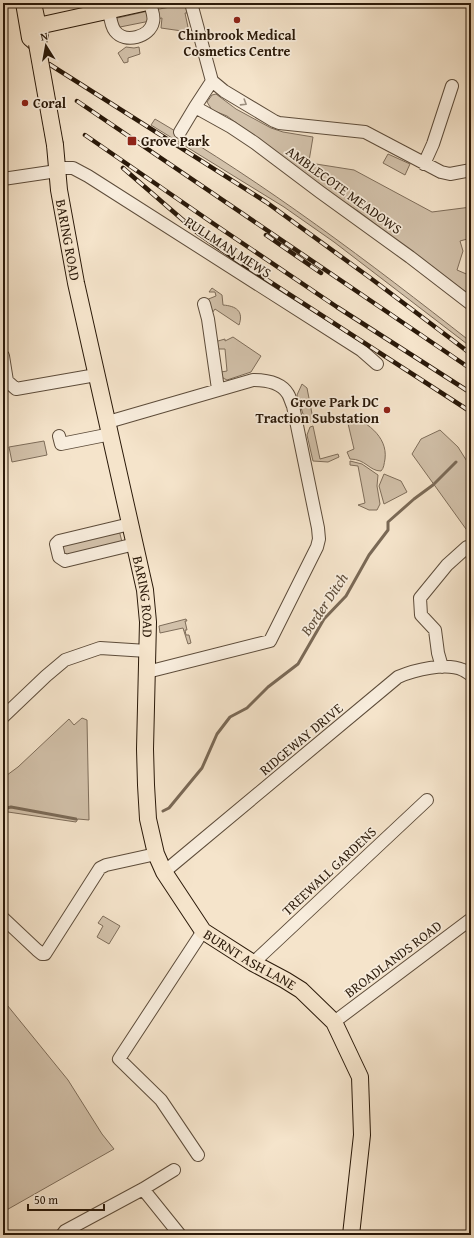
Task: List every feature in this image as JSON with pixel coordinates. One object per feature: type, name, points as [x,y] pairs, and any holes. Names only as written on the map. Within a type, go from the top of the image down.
[{"type":"main road","name":"BARING ROAD","points":[[24,3],[32,23],[40,36],[37,44],[55,145],[59,190],[65,225],[96,375],[110,428],[144,583],[147,604],[147,651]]},
{"type":"main road","name":"BARING ROAD","points":[[32,23],[33,3]]},
{"type":"main road","points":[[32,23],[143,3]]},
{"type":"main road","name":"BURNT ASH LANE","points":[[147,651],[145,749],[148,819],[156,854],[164,872],[203,931],[252,963],[301,990],[334,1022],[360,1077],[362,1135],[351,1235]]},
{"type":"street","points":[[108,10],[113,28],[116,32],[124,38],[130,38],[146,33],[152,25],[154,20],[150,3]]},
{"type":"street","points":[[190,3],[212,81],[224,91],[279,123],[365,132],[441,172],[450,174],[471,170]]},
{"type":"street","points":[[180,132],[212,81]]},
{"type":"street","points":[[424,164],[433,144],[452,86]]},
{"type":"street","name":"AMBLECOTE MEADOWS","points":[[195,107],[251,141],[323,195],[410,256],[471,304]]},
{"type":"street","name":"PULLMAN MEWS","points":[[3,179],[73,168],[88,176],[361,350],[377,364]]},
{"type":"street","points":[[204,304],[208,319],[218,389]]},
{"type":"street","points":[[3,356],[7,381],[13,392],[96,375]]},
{"type":"street","points":[[61,444],[218,389],[253,380],[264,380],[273,383],[288,394],[293,406],[319,539],[317,547],[270,641],[147,672]]},
{"type":"street","name":"BARING ROAD","points":[[130,524],[59,541],[56,544],[59,557],[65,561],[135,544]]},
{"type":"street","points":[[442,667],[438,653],[435,630],[421,615],[420,598],[447,565],[467,547]]},
{"type":"street","points":[[3,717],[65,660],[100,648],[147,651]]},
{"type":"street","name":"RIDGEWAY DRIVE","points":[[164,872],[398,677],[408,672],[442,667],[463,670],[471,675]]},
{"type":"street","name":"TREEWALL GARDENS","points":[[252,963],[427,800]]},
{"type":"street","points":[[3,918],[37,950],[42,954],[45,954],[100,868],[106,865],[156,854]]},
{"type":"street","name":"BROADLANDS ROAD","points":[[334,1022],[471,919]]},
{"type":"street","points":[[198,1155],[161,1100],[119,1059],[203,931]]},
{"type":"street","points":[[62,1235],[65,1231],[143,1189],[174,1170]]},
{"type":"street","points":[[143,1189],[180,1235]]},
{"type":"shaded area","points":[[186,4],[187,13],[185,13],[189,32],[161,28],[162,18],[156,19],[154,10]]},
{"type":"shaded area","points":[[148,11],[150,21],[115,28],[113,19]]},
{"type":"shaded area","points":[[126,47],[139,47],[140,54],[128,58],[128,62],[124,63],[118,53]]},
{"type":"shaded area","points":[[216,94],[236,109],[271,128],[283,132],[313,137],[309,161],[316,164],[354,170],[432,212],[471,207],[471,238],[460,241],[463,251],[457,270],[471,276],[471,296],[358,211],[311,181],[227,116],[212,110],[207,102],[212,95]]},
{"type":"shaded area","points":[[155,119],[237,170],[355,253],[471,342],[471,347],[334,242],[284,207],[151,125]]},
{"type":"shaded area","points":[[388,154],[410,164],[405,175],[383,163]]},
{"type":"shaded area","points":[[212,288],[222,295],[223,305],[238,310],[240,313],[239,325],[215,309],[210,316],[206,300],[216,296],[215,292],[209,292]]},
{"type":"shaded area","points":[[233,337],[261,356],[251,372],[227,380],[223,378],[221,372],[227,371],[225,349],[218,349],[216,343],[218,341],[225,339],[225,341]]},
{"type":"shaded area","points":[[302,384],[307,388],[313,419],[312,422],[310,422],[303,414],[297,395]]},
{"type":"shaded area","points":[[346,415],[361,421],[374,430],[379,436],[385,451],[383,469],[381,471],[373,469],[360,461],[350,459],[347,452],[354,449]]},
{"type":"shaded area","points":[[313,426],[320,459],[338,454],[339,457],[328,462],[313,461],[307,435],[310,427]]},
{"type":"shaded area","points":[[440,430],[458,447],[468,463],[471,462],[471,536],[412,454],[421,439]]},
{"type":"shaded area","points":[[44,441],[47,455],[12,462],[9,447]]},
{"type":"shaded area","points":[[350,461],[362,464],[378,475],[377,486],[380,504],[377,510],[369,510],[358,505],[365,503],[358,466],[350,465]]},
{"type":"shaded area","points":[[384,474],[401,481],[407,492],[384,504],[379,486]]},
{"type":"shaded area","points":[[119,530],[122,542],[63,557],[60,545]]},
{"type":"shaded area","points":[[186,619],[186,635],[189,635],[191,643],[188,644],[183,628],[160,633],[159,626]]},
{"type":"shaded area","points":[[82,718],[87,720],[89,820],[78,819],[76,822],[8,812],[3,813],[3,778],[18,767],[69,719],[74,725]]},
{"type":"shaded area","points":[[103,916],[120,926],[109,944],[97,937],[103,926],[98,923]]},
{"type":"shaded area","points":[[3,1000],[68,1080],[102,1134],[114,1149],[3,1212]]},
{"type":"waterway","name":"Border Ditch","points":[[163,811],[169,808],[202,768],[217,734],[230,717],[247,708],[268,687],[298,664],[324,619],[346,596],[369,555],[388,530],[388,522],[414,499],[433,485],[456,462]]},
{"type":"waterway","name":"Border Ditch","points":[[3,809],[11,807],[76,819]]},
{"type":"railway","points":[[49,64],[266,202],[471,354]]},
{"type":"railway","points":[[77,101],[471,369]]},
{"type":"railway","points":[[85,135],[337,307],[471,393]]},
{"type":"railway","points":[[123,168],[199,234],[235,259],[471,412]]},
{"type":"railway","points":[[266,235],[321,273]]},
{"type":"place","name":"Chinbrook Medical Cosmetics Centre","points":[[237,20]]},
{"type":"place","name":"Coral","points":[[25,103]]},
{"type":"place","name":"Grove Park","points":[[132,141]]},
{"type":"place","name":"Grove Park DC Traction Substation","points":[[387,410]]}]
